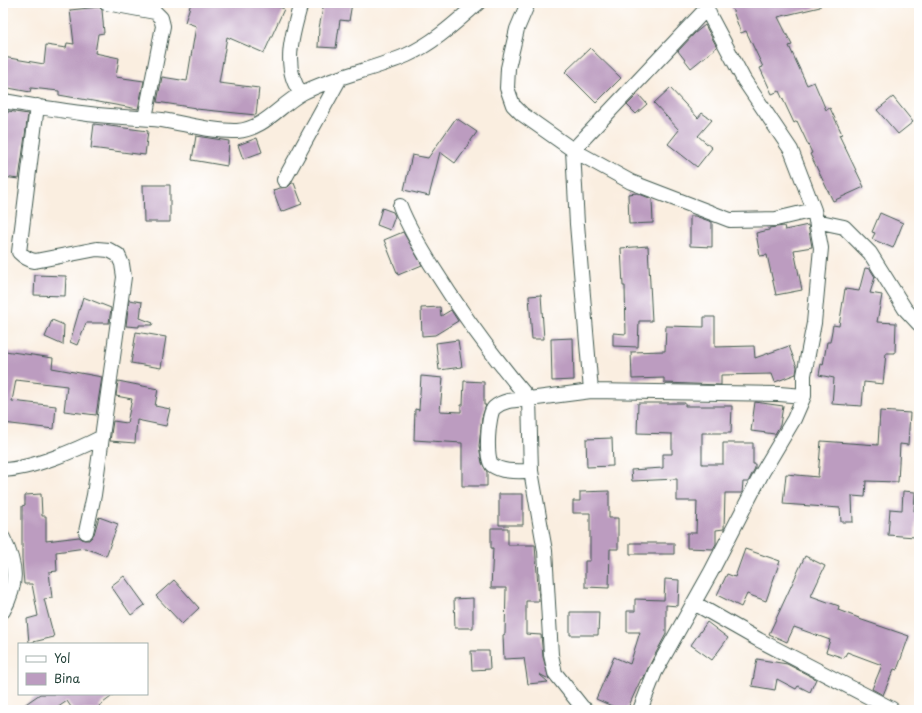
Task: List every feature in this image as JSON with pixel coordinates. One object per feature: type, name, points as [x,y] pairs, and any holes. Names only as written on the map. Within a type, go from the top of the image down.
[{"type":"street","points":[[106,3],[155,12],[161,18],[163,26],[145,118]]},
{"type":"street","points":[[301,3],[292,40],[290,58],[291,74],[295,86],[301,93]]},
{"type":"street","points":[[3,101],[80,113],[177,122],[218,130],[239,130],[259,124],[301,93],[408,54],[439,35],[478,3]]},
{"type":"street","points":[[528,3],[517,29],[508,68],[507,88],[513,105],[522,114],[573,150],[631,182],[730,220],[815,216],[844,227],[870,253],[905,309],[919,324]]},
{"type":"street","points":[[591,391],[577,224],[573,150],[706,6],[744,80],[791,150],[815,216],[821,248],[814,323],[804,375],[804,396],[794,420],[762,473],[712,572],[655,672],[640,710]]},
{"type":"street","points":[[284,180],[340,78]]},
{"type":"street","points":[[37,106],[19,252],[29,260],[36,261],[97,249],[109,250],[118,255],[122,264],[124,277],[94,495],[86,532]]},
{"type":"street","points":[[400,206],[406,222],[447,289],[504,370],[529,399],[531,471],[545,551],[551,655],[555,674],[586,710]]},
{"type":"street","points":[[531,471],[505,471],[492,465],[489,461],[488,443],[490,417],[493,409],[505,401],[591,391],[779,394],[804,396]]},
{"type":"street","points":[[3,470],[13,469],[42,461],[78,449],[102,437]]},
{"type":"street","points":[[3,538],[13,564],[14,584],[9,600],[3,611]]},
{"type":"street","points":[[694,603],[759,640],[892,709]]},
{"type":"building","points":[[191,3],[270,3],[284,9],[264,53],[227,37],[219,83],[259,88],[256,115],[196,109],[157,102],[162,77],[187,81],[196,26],[185,22]]},
{"type":"building","points":[[324,3],[352,3],[349,21],[340,20],[336,48],[318,47],[319,28]]},
{"type":"building","points":[[730,3],[820,3],[820,7],[778,17],[792,45],[789,46],[807,85],[814,82],[826,110],[830,108],[842,134],[839,135],[864,187],[833,201],[810,154],[812,153],[797,121],[794,123],[779,91],[772,94],[760,68],[763,67],[746,31],[741,33]]},
{"type":"building","points":[[99,7],[102,10],[104,33],[98,34],[95,53],[119,58],[116,77],[144,81],[138,109],[59,95],[59,91],[31,88],[30,92],[3,87],[3,57],[44,64],[46,45],[66,48],[67,43],[74,44],[70,10]]},
{"type":"building","points":[[705,25],[717,47],[691,68],[678,51]]},
{"type":"building","points":[[590,48],[621,78],[596,103],[565,72]]},
{"type":"building","points":[[670,88],[698,118],[702,113],[712,120],[698,136],[712,148],[697,167],[668,144],[679,130],[654,103]]},
{"type":"building","points":[[638,94],[647,104],[636,114],[627,105]]},
{"type":"building","points":[[893,97],[913,122],[898,134],[877,110]]},
{"type":"building","points":[[8,111],[28,114],[19,179],[3,177],[3,113],[8,113]]},
{"type":"building","points":[[456,118],[477,132],[455,163],[440,152],[429,196],[404,190],[412,155],[428,158]]},
{"type":"building","points":[[94,124],[148,131],[145,155],[91,148]]},
{"type":"building","points":[[196,136],[229,141],[227,166],[192,160]]},
{"type":"building","points":[[257,138],[262,152],[243,159],[238,145]]},
{"type":"building","points":[[294,183],[302,204],[281,212],[273,190],[288,187]]},
{"type":"building","points":[[143,185],[170,185],[170,222],[144,222]]},
{"type":"building","points":[[637,193],[652,199],[653,223],[629,224],[628,194]]},
{"type":"building","points":[[382,208],[393,212],[395,216],[390,230],[377,225]]},
{"type":"building","points":[[880,213],[903,223],[893,248],[872,239],[875,233],[872,232]]},
{"type":"building","points":[[690,216],[695,216],[712,222],[712,247],[690,246]]},
{"type":"building","points":[[808,225],[812,247],[794,250],[802,290],[776,295],[767,255],[760,256],[756,233],[769,230],[769,228],[784,226],[785,230]]},
{"type":"building","points":[[403,232],[422,265],[398,275],[384,240]]},
{"type":"building","points":[[648,246],[652,321],[639,321],[638,347],[613,346],[613,333],[626,334],[625,286],[623,286],[621,248]]},
{"type":"building","points":[[865,268],[870,269],[875,277],[870,293],[882,295],[877,322],[896,323],[895,353],[886,353],[883,384],[864,382],[862,406],[832,404],[834,378],[819,375],[821,364],[823,365],[827,342],[830,342],[833,325],[839,326],[845,289],[859,291]]},
{"type":"building","points":[[35,275],[66,276],[65,296],[34,295]]},
{"type":"building","points":[[541,295],[544,339],[532,339],[529,296]]},
{"type":"building","points":[[83,297],[111,308],[109,323],[86,323],[77,345],[70,342]]},
{"type":"building","points":[[129,300],[142,302],[140,318],[153,323],[152,325],[139,325],[139,327],[126,326]]},
{"type":"building","points":[[440,307],[441,316],[451,310],[458,321],[435,335],[422,336],[421,308]]},
{"type":"building","points":[[704,317],[715,317],[715,347],[754,346],[755,358],[789,346],[797,367],[796,374],[775,382],[772,374],[721,375],[721,385],[664,383],[664,378],[632,379],[631,352],[665,351],[666,326],[704,327]]},
{"type":"building","points":[[52,320],[64,325],[63,345],[45,337]]},
{"type":"building","points":[[136,332],[166,337],[161,368],[131,363]]},
{"type":"building","points":[[573,338],[574,380],[552,381],[551,339]]},
{"type":"building","points":[[458,340],[462,367],[439,370],[436,343]]},
{"type":"building","points":[[5,351],[53,358],[52,368],[102,377],[96,415],[64,411],[67,386],[16,380],[12,401],[56,406],[54,429],[3,423],[3,355],[4,356]]},
{"type":"building","points":[[421,376],[443,378],[440,411],[461,412],[461,405],[463,405],[464,381],[484,382],[484,405],[486,405],[482,417],[479,446],[482,463],[487,472],[487,486],[462,486],[462,443],[414,440],[415,409],[419,410]]},
{"type":"building","points":[[118,381],[158,389],[155,406],[170,409],[166,426],[137,420],[135,443],[110,441],[113,421],[127,423],[132,399],[116,396]]},
{"type":"building","points":[[755,402],[783,406],[780,425],[775,434],[751,431]]},
{"type":"building","points":[[638,403],[685,403],[685,406],[732,406],[731,433],[702,433],[702,464],[723,464],[723,443],[753,443],[753,464],[755,464],[755,468],[748,482],[743,482],[742,493],[725,493],[724,529],[716,530],[716,544],[713,549],[687,548],[687,533],[696,533],[697,501],[677,501],[677,479],[632,481],[631,470],[663,468],[663,454],[672,454],[672,434],[637,433]]},
{"type":"building","points":[[880,411],[910,413],[908,445],[900,444],[898,482],[866,481],[865,497],[852,496],[853,522],[841,522],[840,508],[783,504],[786,474],[818,477],[821,441],[878,445]]},
{"type":"building","points":[[612,438],[613,466],[587,467],[586,439]]},
{"type":"building","points":[[609,491],[609,518],[618,518],[618,549],[610,549],[609,588],[585,587],[585,561],[590,561],[590,513],[573,513],[573,501],[580,501],[580,492]]},
{"type":"building","points":[[903,491],[915,492],[915,537],[888,535],[890,509],[902,510]]},
{"type":"building","points":[[41,494],[42,516],[46,516],[46,541],[79,537],[84,540],[89,540],[94,534],[99,517],[118,524],[106,556],[85,548],[56,552],[57,571],[49,572],[52,598],[44,599],[54,637],[29,643],[27,619],[38,616],[32,584],[24,584],[22,559],[22,506],[25,505],[25,495]]},
{"type":"building","points":[[499,494],[523,494],[523,525],[499,525]]},
{"type":"building","points":[[491,528],[508,528],[508,545],[535,545],[539,601],[526,601],[526,634],[541,635],[543,657],[549,679],[539,674],[548,682],[528,684],[524,658],[504,659],[503,635],[505,634],[506,588],[491,588],[493,548],[491,548]]},
{"type":"building","points":[[630,543],[674,543],[674,554],[630,554]]},
{"type":"building","points":[[745,549],[780,561],[766,601],[747,594],[741,607],[717,595],[727,574],[735,577]]},
{"type":"building","points":[[805,556],[825,566],[811,596],[839,606],[838,610],[859,619],[909,636],[897,670],[894,669],[883,695],[872,689],[882,665],[847,652],[844,658],[826,652],[830,640],[794,627],[787,642],[769,634]]},
{"type":"building","points":[[124,576],[145,605],[131,615],[111,586]]},
{"type":"building","points":[[665,579],[679,580],[678,606],[666,605],[666,634],[643,679],[641,679],[627,710],[621,710],[596,699],[614,657],[630,664],[640,632],[627,632],[627,611],[635,611],[635,599],[664,600]]},
{"type":"building","points":[[174,580],[199,608],[182,624],[156,596]]},
{"type":"building","points":[[473,598],[473,628],[455,628],[454,599]]},
{"type":"building","points":[[570,612],[599,612],[598,635],[570,635]]},
{"type":"building","points":[[707,622],[728,638],[712,660],[691,645]]},
{"type":"building","points":[[471,651],[489,651],[490,669],[472,670]]},
{"type":"building","points":[[757,659],[787,664],[816,679],[810,692],[798,686],[796,689],[777,679],[775,690],[752,686]]},
{"type":"building","points":[[39,695],[114,695],[99,706],[102,710],[73,710],[67,701],[54,710],[17,710]]}]
